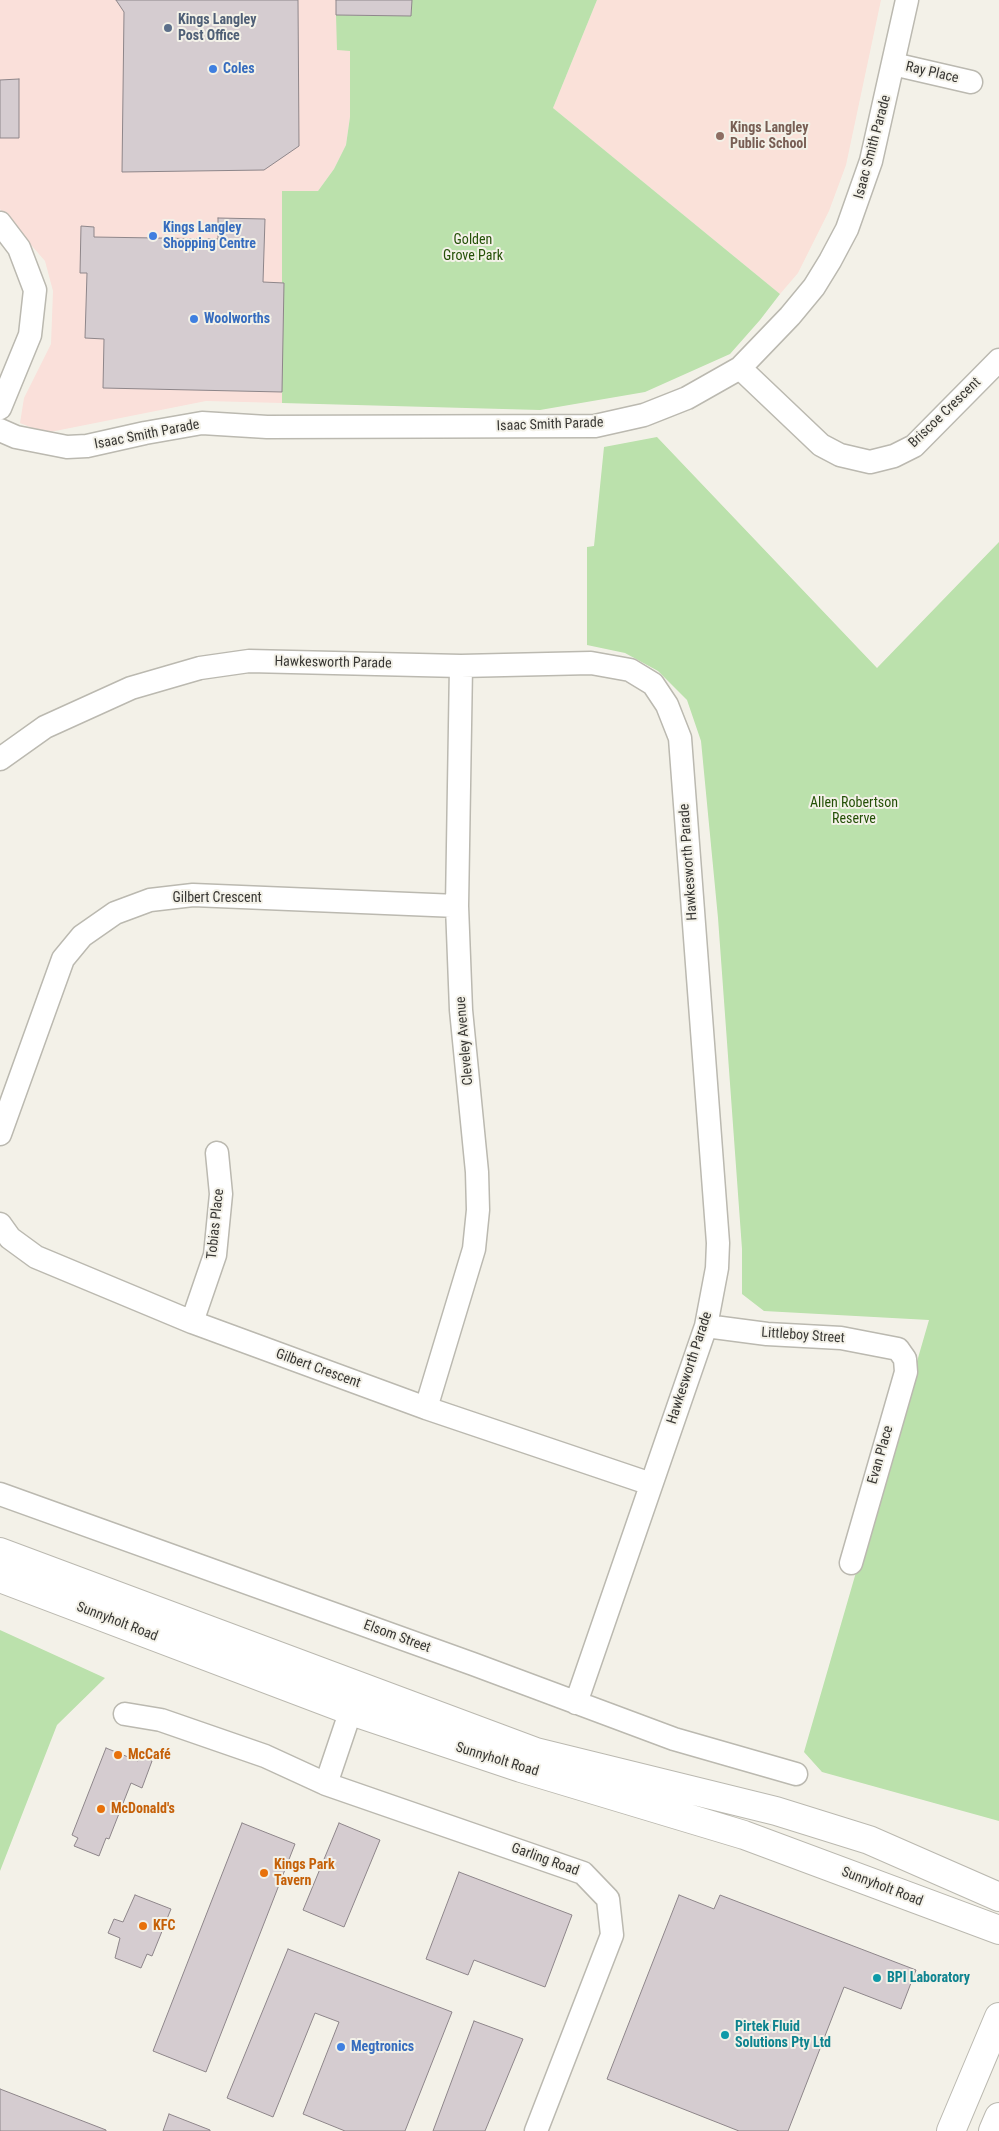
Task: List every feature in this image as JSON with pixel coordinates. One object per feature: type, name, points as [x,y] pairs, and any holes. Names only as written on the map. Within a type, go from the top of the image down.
[{"type":"main road","name":"Sunnyholt Road","points":[[0,1552],[522,1768],[744,1835],[999,1930]]},
{"type":"main road","name":"Sunnyholt Road","points":[[0,1578],[355,1699],[536,1752],[776,1811],[869,1840],[999,1897]]},
{"type":"main road","points":[[952,2131],[999,2017]]},
{"type":"main road","points":[[993,2131],[999,2117]]},
{"type":"street","name":"Isaac Smith Parade","points":[[0,430],[16,437],[67,447],[87,446],[202,423],[268,427],[595,426],[644,415],[687,398],[740,368],[790,316],[814,287],[847,229],[871,161],[907,0]]},
{"type":"street","name":"Ray Place","points":[[894,64],[972,82]]},
{"type":"street","points":[[0,223],[19,248],[34,290],[30,335],[0,408]]},
{"type":"street","name":"Briscoe Crescent","points":[[740,368],[830,451],[870,462],[894,456],[920,441],[999,360]]},
{"type":"street","name":"Hawkesworth Parade","points":[[0,758],[45,727],[131,688],[200,668],[249,661],[461,666],[591,663],[630,670],[653,684],[667,706],[680,738],[718,1243],[717,1268],[706,1326],[576,1703]]},
{"type":"street","name":"Cleveley Avenue","points":[[426,1408],[474,1248],[478,1210],[477,1172],[461,1010],[458,906],[461,666]]},
{"type":"street","name":"Gilbert Crescent","points":[[0,1134],[63,960],[82,936],[115,913],[150,900],[194,895],[458,906]]},
{"type":"street","name":"Tobias Place","points":[[192,1322],[215,1255],[222,1194],[217,1153]]},
{"type":"street","name":"Gilbert Crescent","points":[[0,1224],[10,1238],[36,1257],[192,1322],[426,1408],[651,1484]]},
{"type":"street","name":"Littleboy Street","points":[[706,1326],[767,1334],[840,1338],[898,1349]]},
{"type":"street","name":"Evan Place","points":[[851,1563],[906,1372],[906,1359],[898,1349]]},
{"type":"street","name":"Elsom Street","points":[[0,1494],[464,1660],[706,1750],[796,1774]]},
{"type":"street","points":[[326,1784],[355,1699]]},
{"type":"street","name":"Garling Road","points":[[125,1714],[160,1720],[239,1747],[326,1784],[583,1872],[608,1900],[612,1935],[536,2131]]},
{"type":"shaded area","name":"Kings Langley Shopping Centre","points":[[0,0],[336,0],[350,51],[350,117],[346,145],[334,169],[318,191],[282,191],[282,403],[206,401],[45,433],[20,423],[24,398],[51,344],[53,291],[45,261],[0,209]]},
{"type":"shaded area","name":"Kings Langley Public School","points":[[597,0],[881,0],[846,165],[829,211],[798,273],[780,294],[553,108]]},
{"type":"green space","name":"Golden Grove Park","points":[[412,0],[597,0],[553,108],[780,294],[730,354],[645,392],[540,410],[282,403],[282,191],[318,191],[334,169],[346,145],[350,117],[350,51],[337,50],[336,15],[411,16]]},
{"type":"green space","name":"Allen Robertson Reserve","points":[[657,437],[877,668],[999,542],[999,1821],[822,1772],[804,1752],[929,1320],[764,1311],[742,1294],[742,1249],[718,918],[701,741],[687,700],[658,671],[625,653],[587,645],[587,547],[594,546],[604,447]]},
{"type":"green space","points":[[0,1630],[105,1678],[57,1725],[0,1871]]},
{"type":"building","points":[[116,0],[298,0],[299,146],[264,170],[122,172],[124,12]]},
{"type":"building","points":[[336,0],[412,0],[411,16],[336,15]]},
{"type":"building","points":[[19,79],[19,138],[0,138],[0,80]]},
{"type":"building","points":[[218,218],[265,219],[263,282],[284,283],[282,392],[103,388],[104,339],[85,338],[87,273],[80,273],[81,226],[94,227],[94,237],[218,239]]},
{"type":"building","name":"McDonald's","points":[[106,1748],[138,1761],[140,1756],[152,1761],[142,1788],[131,1783],[109,1839],[106,1838],[99,1856],[74,1846],[78,1838],[72,1835]]},
{"type":"building","points":[[242,1823],[295,1844],[206,2072],[153,2051]]},
{"type":"building","points":[[339,1823],[380,1840],[344,1927],[303,1910]]},
{"type":"building","points":[[459,1872],[572,1915],[545,1987],[474,1960],[468,1975],[426,1959]]},
{"type":"building","name":"KFC","points":[[135,1895],[171,1909],[152,1956],[147,1954],[141,1968],[115,1958],[120,1938],[108,1933],[114,1919],[123,1922]]},
{"type":"building","name":"Pirtek Fluid Solutions Pty Ltd","points":[[679,1895],[714,1909],[720,1895],[916,1970],[901,2009],[844,1987],[788,2131],[739,2131],[607,2079]]},
{"type":"building","points":[[288,1949],[452,2012],[405,2131],[345,2131],[303,2114],[339,2022],[315,2013],[273,2117],[227,2098]]},
{"type":"building","points":[[474,2021],[523,2039],[485,2131],[433,2131]]},
{"type":"building","points":[[0,2089],[106,2130],[106,2131],[0,2131]]},
{"type":"building","points":[[169,2114],[210,2130],[210,2131],[163,2131]]},
{"type":"place","name":"Kings Langley Post Office","points":[[168,28]]},
{"type":"place","name":"Coles","points":[[213,69]]},
{"type":"place","name":"Kings Langley Public School","points":[[720,136]]},
{"type":"place","name":"Kings Langley Shopping Centre","points":[[153,236]]},
{"type":"place","name":"Woolworths","points":[[194,319]]},
{"type":"place","name":"McCafé","points":[[118,1755]]},
{"type":"place","name":"McDonald's","points":[[101,1809]]},
{"type":"place","name":"Kings Park Tavern","points":[[264,1873]]},
{"type":"place","name":"KFC","points":[[143,1926]]},
{"type":"place","name":"BPI Laboratory","points":[[877,1978]]},
{"type":"place","name":"Pirtek Fluid Solutions Pty Ltd","points":[[725,2035]]},
{"type":"place","name":"Megtronics","points":[[341,2047]]}]
